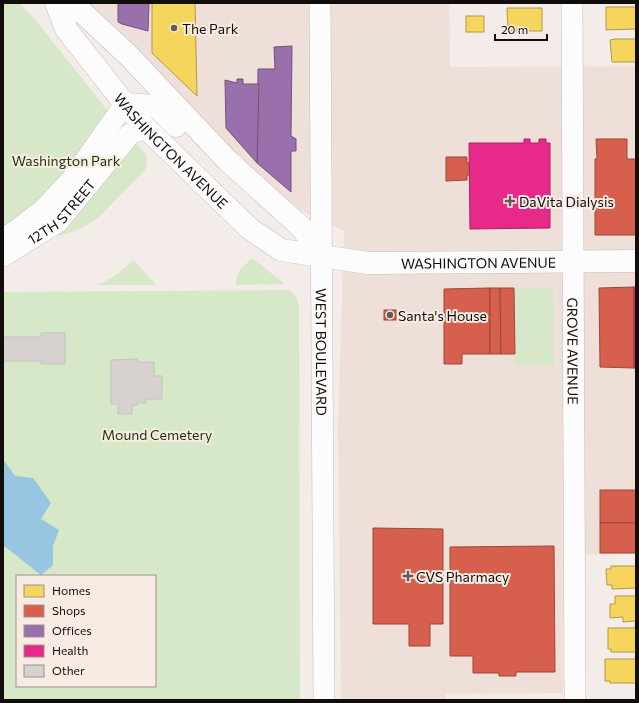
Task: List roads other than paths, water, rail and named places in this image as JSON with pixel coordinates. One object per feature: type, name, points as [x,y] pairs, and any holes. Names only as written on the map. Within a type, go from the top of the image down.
[{"type":"main road","name":"WASHINGTON AVENUE","points":[[57,3],[66,29],[146,128],[249,228],[281,250],[368,263],[636,261]]},
{"type":"main road","name":"WASHINGTON AVENUE","points":[[57,3],[83,13],[128,55],[227,160],[302,228],[322,257]]},
{"type":"main road","points":[[126,104],[156,106],[183,133],[227,160]]},
{"type":"street","name":"WEST BOULEVARD","points":[[320,3],[324,700]]},
{"type":"street","name":"GROVE AVENUE","points":[[572,3],[575,700]]},
{"type":"street","name":"12TH STREET","points":[[3,237],[11,234],[44,209],[72,179],[126,104]]},
{"type":"street","name":"12TH STREET","points":[[3,256],[58,222],[130,134],[146,128]]},
{"type":"water","points":[[3,459],[15,476],[33,478],[51,503],[41,519],[59,530],[53,546],[53,565],[41,575],[3,545]]},
{"type":"place","name":"The Park","points":[[174,28]]},
{"type":"place","name":"DaVita Dialysis","points":[[510,201]]},
{"type":"place","name":"Santa's House","points":[[390,315]]},
{"type":"place","name":"CVS Pharmacy","points":[[408,576]]},
{"type":"park label","name":"Washington Park","points":[[66,160]]},
{"type":"park label","name":"Mound Cemetery","points":[[157,434]]}]
